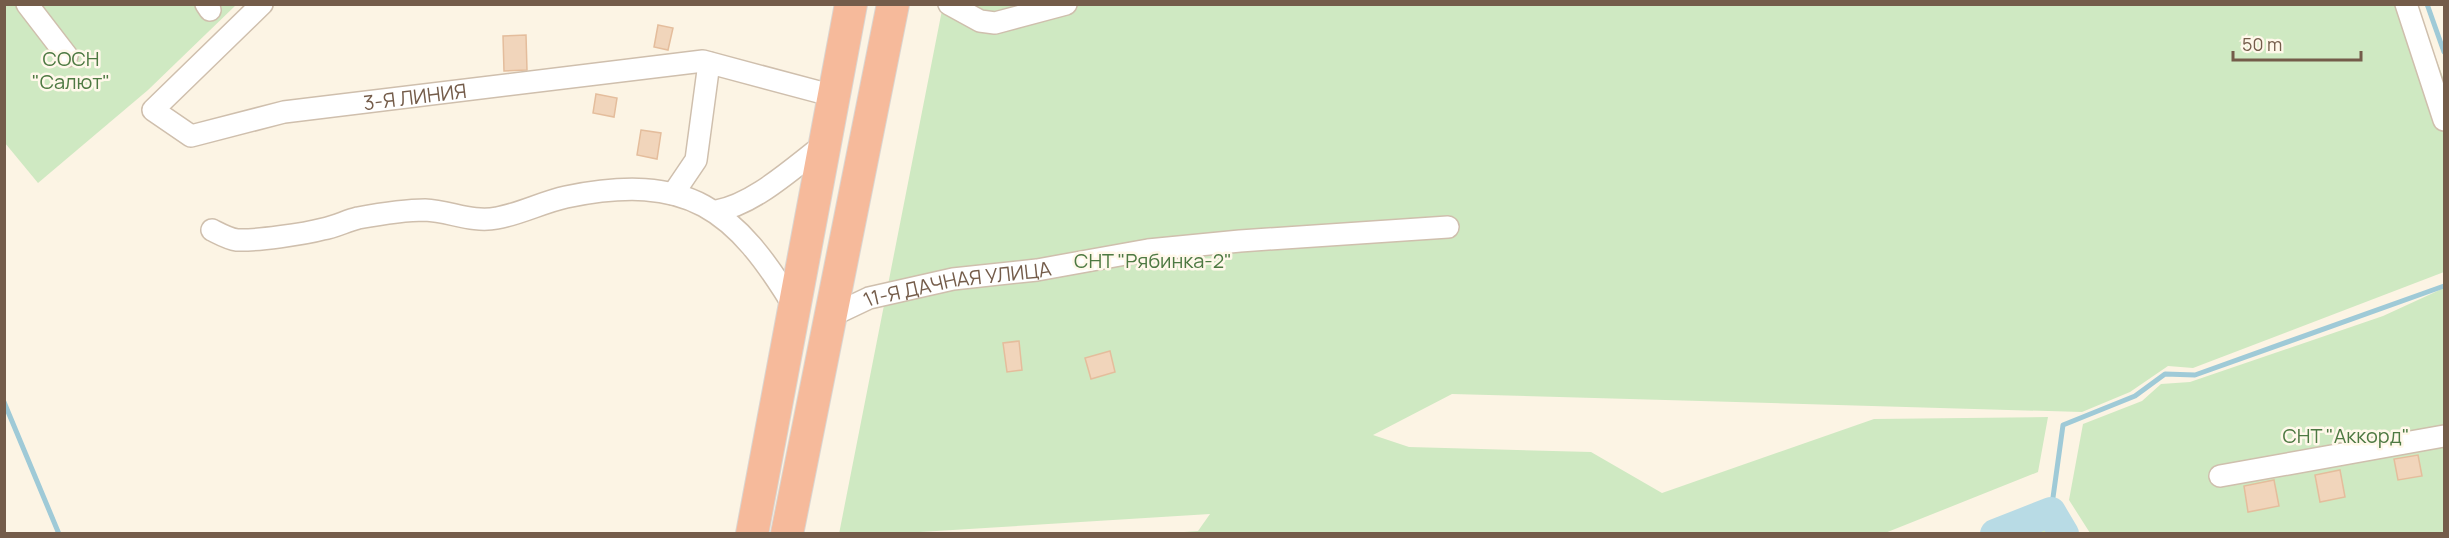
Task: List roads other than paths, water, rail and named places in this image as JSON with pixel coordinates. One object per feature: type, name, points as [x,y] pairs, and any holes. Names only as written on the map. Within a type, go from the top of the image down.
[{"type":"highway","points":[[752,534],[851,4]]},
{"type":"highway","points":[[787,534],[893,4]]},
{"type":"street","points":[[27,4],[67,56]]},
{"type":"street","name":"3-Я ЛИНИЯ","points":[[262,4],[153,110],[191,136],[284,112],[703,61],[834,96]]},
{"type":"street","points":[[949,4],[980,21],[995,22],[1066,4]]},
{"type":"street","points":[[2406,4],[2445,120]]},
{"type":"street","points":[[673,194],[696,160],[709,63]]},
{"type":"street","points":[[716,211],[730,209],[748,199],[826,143]]},
{"type":"street","points":[[212,230],[236,240],[323,230],[356,219],[393,212],[427,210],[479,220],[498,218],[564,198],[610,189],[636,189],[673,194],[716,211],[752,244],[769,265],[795,310]]},
{"type":"street","name":"11-Я ДАЧНАЯ УЛИЦА","points":[[829,317],[869,298],[953,279],[1037,270],[1148,250],[1240,241],[1448,227]]},
{"type":"street","points":[[2220,476],[2445,436]]},
{"type":"waterway","points":[[2427,4],[2444,52]]},
{"type":"waterway","points":[[2051,512],[2063,425],[2135,396],[2165,374],[2195,375],[2444,286]]},
{"type":"waterway","points":[[4,402],[59,534]]},
{"type":"waterway","points":[[1995,534],[2051,512],[2064,534]]},
{"type":"park label","name":"СОСН \"Салют\"","points":[[71,70]]},
{"type":"park label","name":"СНТ \"Рябинка-2\"","points":[[1153,260]]},
{"type":"park label","name":"СНТ \"Аккорд\"","points":[[2346,435]]}]
